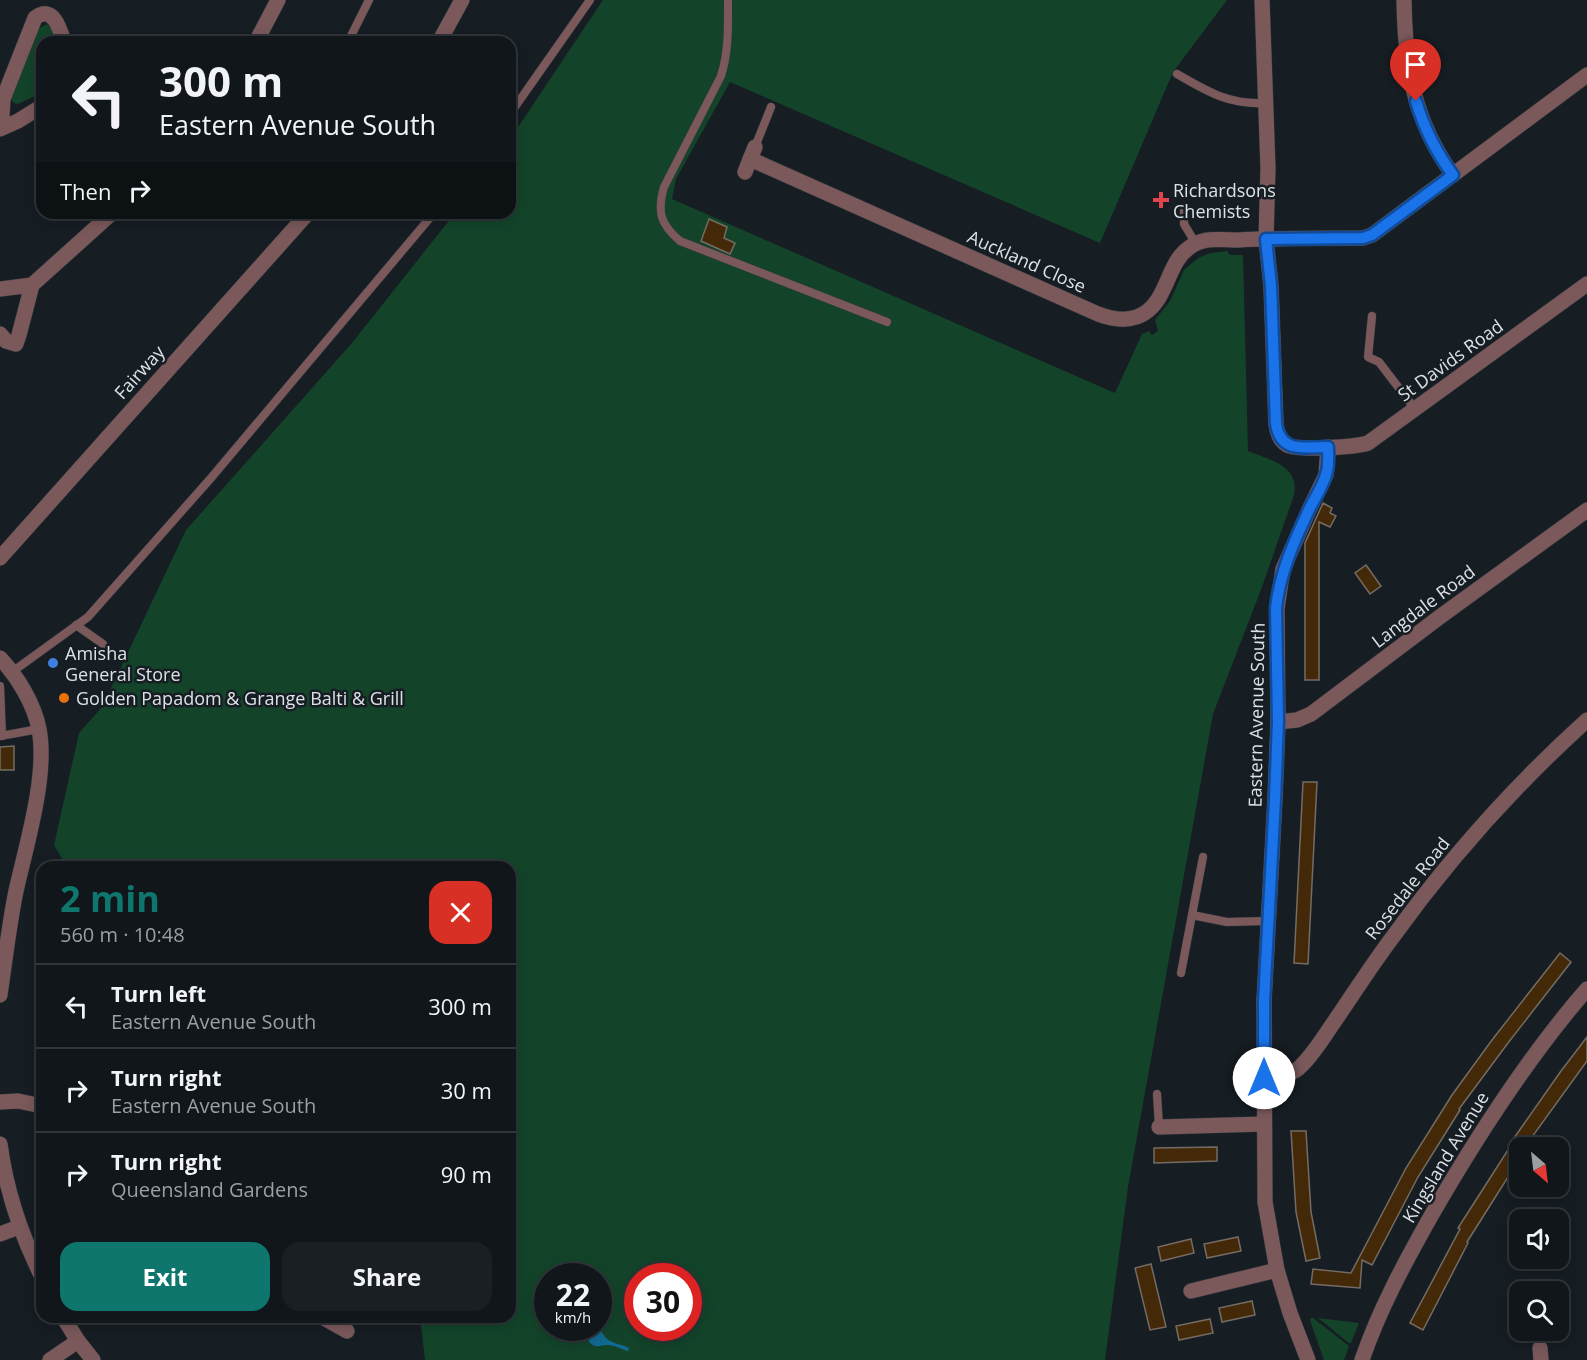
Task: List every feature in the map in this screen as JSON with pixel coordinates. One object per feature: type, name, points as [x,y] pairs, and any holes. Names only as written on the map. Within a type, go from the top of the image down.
[{"type":"street","points":[[259,36],[278,0]]},
{"type":"street","points":[[442,36],[462,0]]},
{"type":"street","points":[[1262,0],[1268,180],[1266,239],[1271,286],[1277,432],[1283,442],[1292,446],[1328,447]]},
{"type":"street","points":[[1404,0],[1409,66],[1421,119],[1441,158],[1453,175]]},
{"type":"street","points":[[36,110],[2,128],[3,99],[35,18],[43,13],[52,16],[62,36]]},
{"type":"street","points":[[1196,244],[1209,240],[1363,238],[1372,235],[1587,75]]},
{"type":"street","name":"Auckland Close","points":[[750,159],[1109,318],[1128,320],[1145,313],[1158,300],[1176,260],[1196,244]]},
{"type":"street","points":[[0,334],[6,341],[16,344],[32,285],[105,219]]},
{"type":"street","name":"Fairway","points":[[0,558],[303,219]]},
{"type":"street","name":"St Davids Road","points":[[1328,447],[1356,447],[1368,443],[1587,284]]},
{"type":"street","points":[[0,289],[32,285]]},
{"type":"street","name":"Eastern Avenue South","points":[[1308,1360],[1277,1270],[1265,1202],[1264,1001],[1278,722],[1276,608],[1283,569],[1308,510],[1326,475],[1328,447]]},
{"type":"street","name":"Langdale Road","points":[[1278,722],[1297,720],[1311,714],[1587,510]]},
{"type":"street","points":[[0,658],[12,672],[30,705],[39,729],[41,759],[37,800],[15,896],[0,995]]},
{"type":"street","name":"Rosedale Road","points":[[1264,1078],[1287,1075],[1302,1066],[1391,938],[1466,844],[1554,750],[1587,720]]},
{"type":"street","name":"Kingsland Avenue","points":[[1362,1360],[1391,1291],[1459,1167],[1529,1063],[1587,989]]},
{"type":"street","points":[[0,1102],[18,1101],[36,1105]]},
{"type":"street","points":[[1159,1127],[1264,1124]]},
{"type":"street","points":[[0,1143],[19,1227],[36,1266]]},
{"type":"street","points":[[0,1234],[19,1227]]},
{"type":"street","points":[[1191,1291],[1277,1270]]},
{"type":"street","points":[[67,1323],[93,1360]]},
{"type":"street","points":[[332,1323],[346,1331]]},
{"type":"street","points":[[50,1360],[78,1341]]},
{"type":"lane","points":[[351,36],[369,0]]},
{"type":"lane","points":[[516,105],[590,0]]},
{"type":"lane","points":[[728,0],[726,62],[664,187],[660,201],[664,224],[681,241],[887,322]]},
{"type":"lane","points":[[1178,74],[1220,97],[1250,104],[1266,103]]},
{"type":"lane","points":[[750,159],[771,107]]},
{"type":"lane","points":[[1184,211],[1184,224],[1196,244]]},
{"type":"lane","points":[[12,672],[88,617],[212,478],[429,219]]},
{"type":"lane","points":[[1372,316],[1368,357],[1379,362],[1415,409]]},
{"type":"lane","points":[[76,625],[103,644]]},
{"type":"lane","points":[[0,686],[1,736],[39,729]]},
{"type":"lane","points":[[1181,973],[1203,857]]},
{"type":"lane","points":[[1191,915],[1227,922],[1267,921]]},
{"type":"lane","points":[[1157,1094],[1159,1127]]},
{"type":"green space","points":[[603,0],[1227,0],[1173,72],[1100,243],[730,82],[676,179],[672,199],[1115,393],[1142,334],[1149,331],[1152,335],[1158,331],[1155,320],[1170,301],[1184,270],[1200,257],[1211,253],[1227,251],[1230,255],[1243,255],[1248,451],[1274,461],[1288,471],[1295,485],[1294,495],[1262,587],[1213,714],[1128,1187],[1105,1360],[425,1360],[421,1323],[516,1323],[516,861],[63,861],[54,845],[79,733],[102,707],[186,530],[352,343],[450,219],[516,219],[516,130]]},
{"type":"green space","points":[[47,24],[56,36],[36,36],[36,96],[18,104],[12,101],[11,96],[34,31]]},
{"type":"green space","points":[[1311,1318],[1349,1346],[1344,1360],[1324,1360]]},
{"type":"green space","points":[[1318,1318],[1359,1323],[1351,1343],[1349,1343]]},
{"type":"water","points":[[610,1341],[629,1348],[628,1351],[610,1345],[596,1346],[589,1342]]},
{"type":"building","points":[[709,219],[727,227],[724,238],[735,243],[730,254],[701,241]]},
{"type":"building","points":[[1323,503],[1332,508],[1330,513],[1336,516],[1330,527],[1319,522],[1319,680],[1305,680],[1305,543]]},
{"type":"building","points":[[1366,565],[1381,586],[1370,594],[1355,573]]},
{"type":"building","points":[[14,746],[14,770],[0,770],[0,747]]},
{"type":"building","points":[[1303,782],[1317,782],[1308,964],[1294,963]]},
{"type":"building","points":[[1560,953],[1571,962],[1459,1109],[1418,1177],[1372,1265],[1362,1260],[1360,1288],[1311,1284],[1313,1269],[1351,1273],[1406,1168],[1452,1095]]},
{"type":"building","points":[[1587,1037],[1587,1061],[1532,1137],[1515,1137]]},
{"type":"building","points":[[1291,1131],[1306,1131],[1311,1212],[1320,1258],[1306,1261],[1296,1212]]},
{"type":"building","points":[[1217,1147],[1217,1161],[1154,1163],[1154,1148]]},
{"type":"building","points":[[1509,1148],[1509,1175],[1467,1242],[1423,1330],[1410,1323],[1460,1229],[1458,1228]]},
{"type":"building","points":[[1238,1237],[1241,1251],[1207,1258],[1204,1244]]},
{"type":"building","points":[[1191,1239],[1194,1253],[1161,1261],[1158,1247]]},
{"type":"building","points":[[1151,1264],[1166,1327],[1150,1330],[1135,1268]]},
{"type":"building","points":[[1252,1301],[1255,1315],[1222,1322],[1219,1308]]},
{"type":"building","points":[[1210,1319],[1213,1333],[1179,1340],[1176,1326]]},
{"type":"place","name":"Richardsons Chemists","points":[[1161,200]]},
{"type":"place","name":"Amisha General Store","points":[[53,663]]},
{"type":"place","name":"Golden Papadom & Grange Balti & Grill","points":[[64,698]]},
{"type":"route","points":[[1264,1078],[1267,921],[1278,722],[1276,608],[1283,569],[1290,550],[1328,469],[1328,447],[1287,445],[1277,432],[1271,286],[1266,239],[1363,238],[1372,235],[1453,175],[1431,140],[1416,101]]}]
